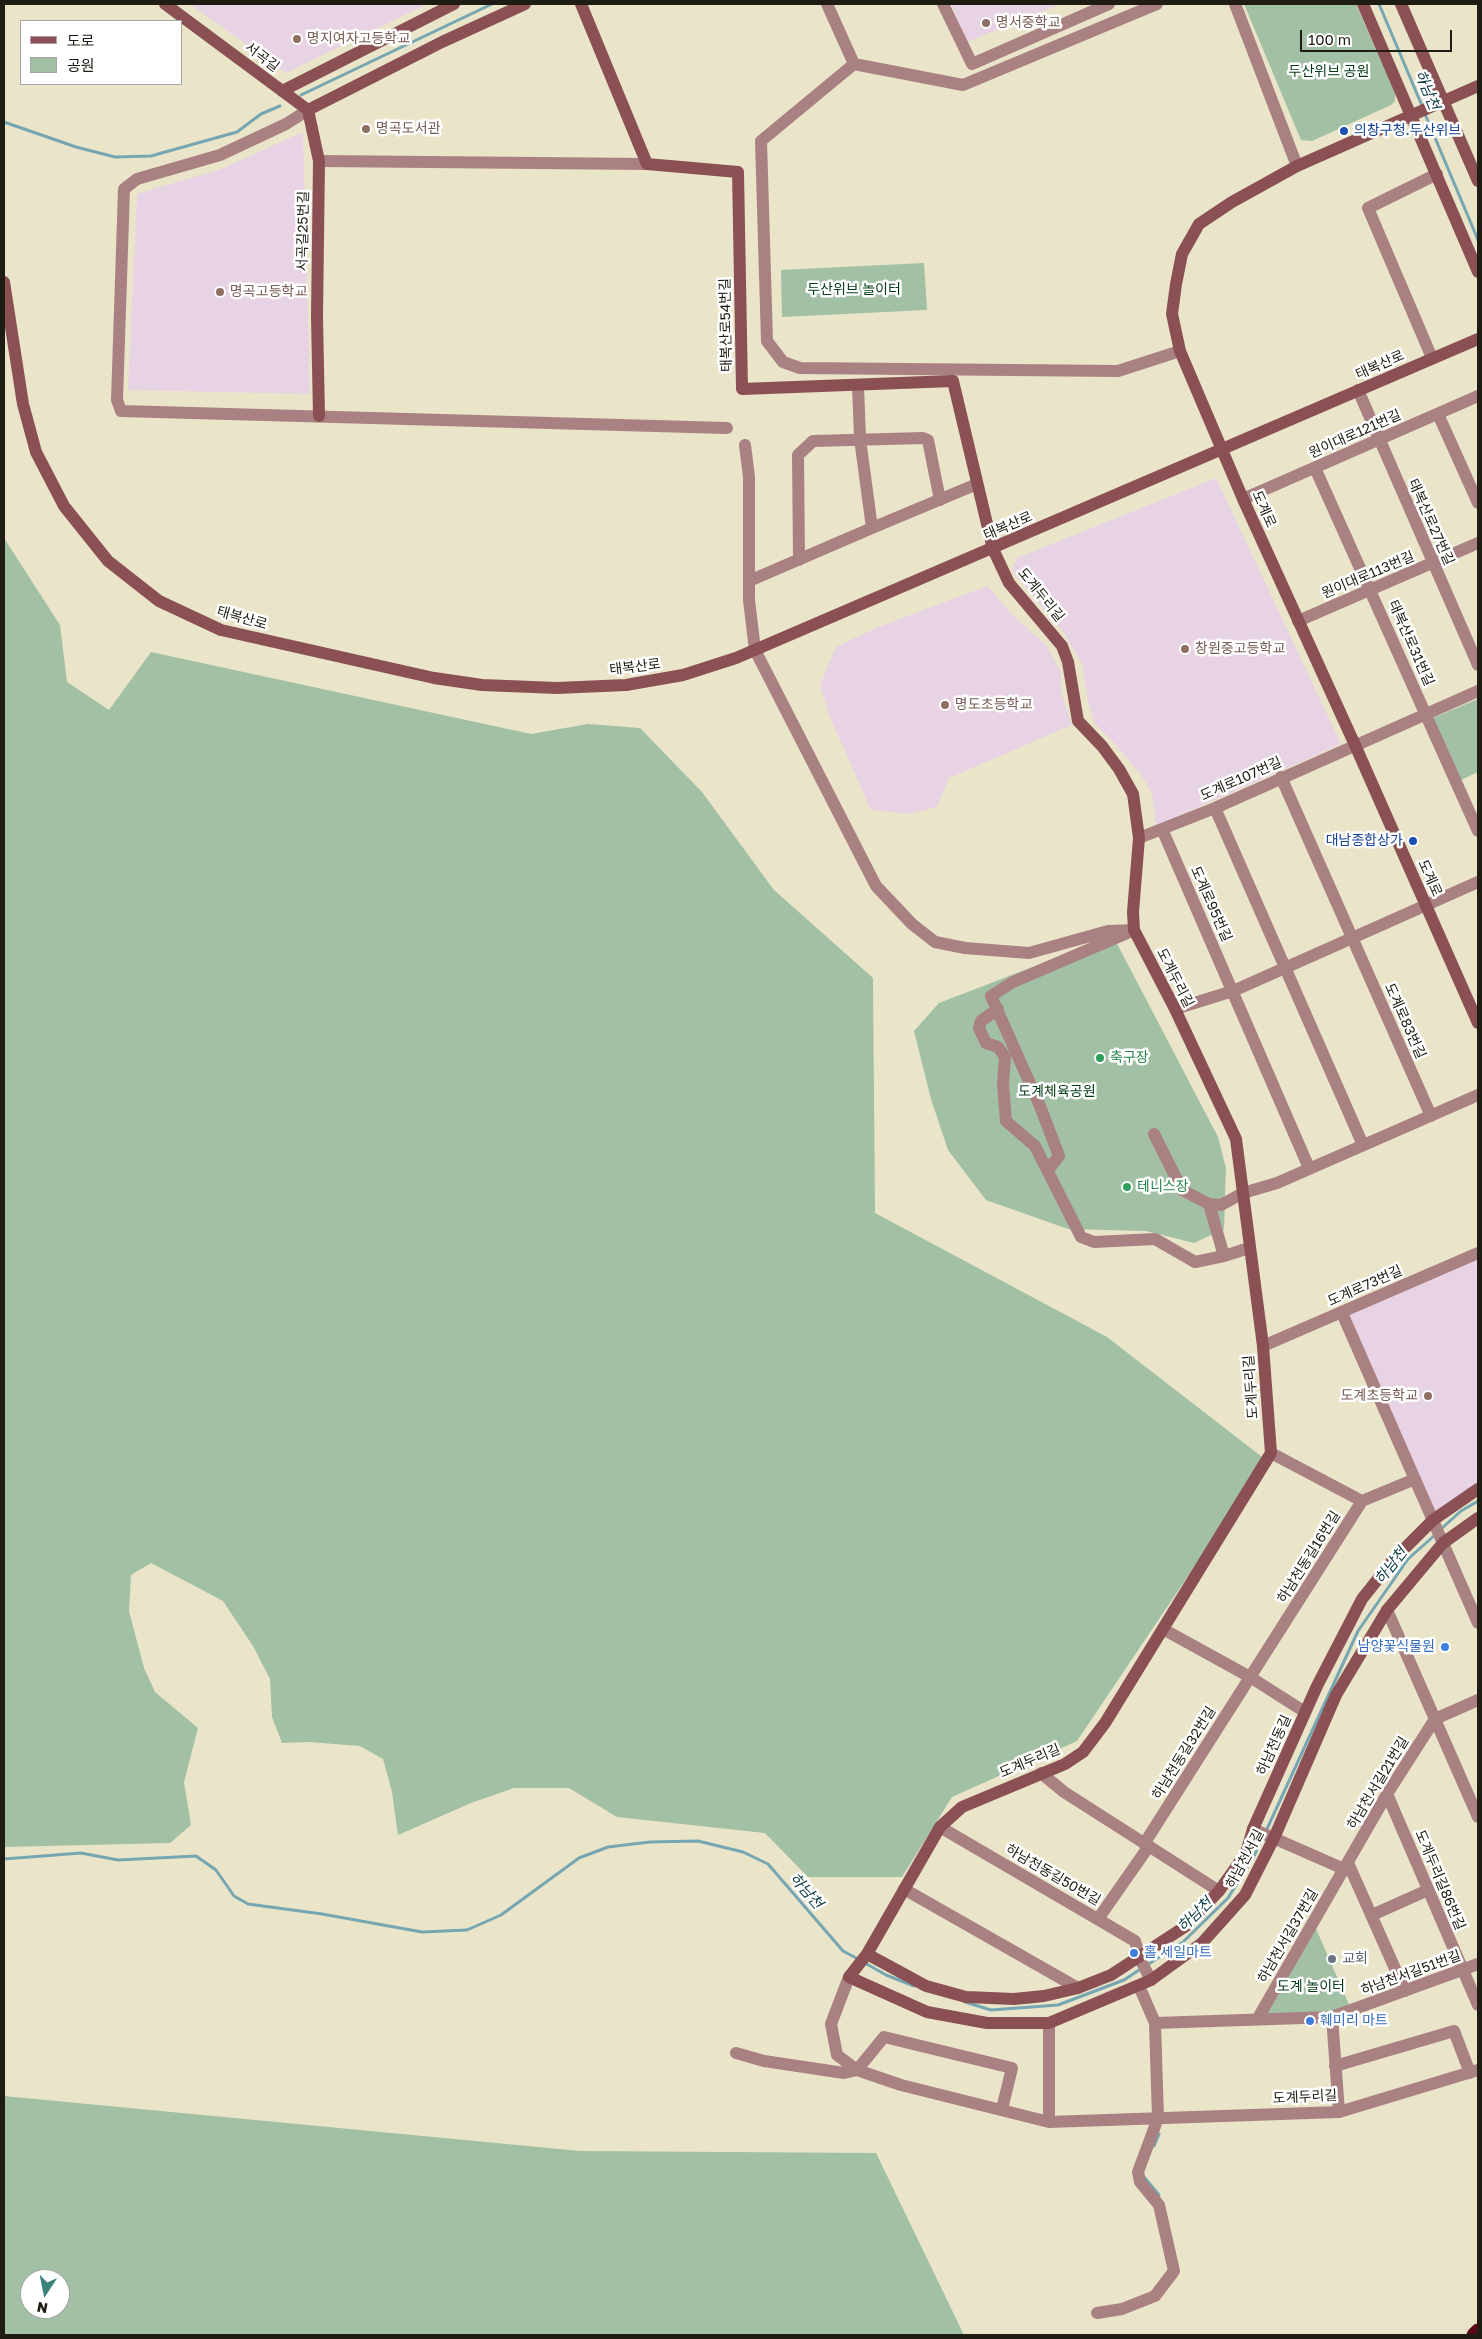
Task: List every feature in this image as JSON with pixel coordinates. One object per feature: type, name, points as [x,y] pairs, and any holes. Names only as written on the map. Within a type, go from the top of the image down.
[{"type":"highway","points":[[1474,2335],[1478,2331]]},
{"type":"street","name":"서곡길","points":[[165,4],[282,90],[437,8],[454,4]]},
{"type":"street","points":[[526,4],[442,42],[308,110],[286,124],[220,155],[137,179],[124,189],[117,400],[121,412],[728,428]]},
{"type":"street","points":[[319,161],[647,164],[580,4]]},
{"type":"street","points":[[827,4],[854,64]]},
{"type":"street","points":[[943,4],[972,64],[1109,4]]},
{"type":"street","points":[[854,64],[963,85],[1156,4]]},
{"type":"street","points":[[1235,4],[1296,166]]},
{"type":"street","points":[[1364,4],[1414,114],[1478,272]]},
{"type":"street","points":[[1401,4],[1441,102],[1477,176]]},
{"type":"street","points":[[854,64],[761,140],[767,341],[783,362],[800,368],[1118,371],[1180,351]]},
{"type":"street","points":[[1441,102],[1478,86]]},
{"type":"street","points":[[282,90],[308,110]]},
{"type":"street","name":"도계로","points":[[1441,102],[1296,166],[1232,202],[1199,224],[1182,254],[1172,314],[1180,351],[1243,499],[1355,744],[1478,1023]]},
{"type":"street","name":"서곡길25번길","points":[[308,110],[319,161],[316,317],[318,416]]},
{"type":"street","name":"태복산로54번길","points":[[647,164],[738,172],[742,389],[953,381],[993,549]]},
{"type":"street","points":[[1432,358],[1368,208],[1437,174]]},
{"type":"street","name":"태복산로","points":[[4,282],[24,404],[36,452],[64,506],[108,561],[159,601],[221,630],[434,678],[482,685],[556,688],[626,685],[683,675],[755,650],[1478,339]]},
{"type":"street","points":[[858,385],[860,439],[872,528]]},
{"type":"street","name":"태복산로27번길","points":[[1358,390],[1478,665]]},
{"type":"street","name":"원이대로121번길","points":[[1243,499],[1478,396]]},
{"type":"street","points":[[1438,414],[1478,503]]},
{"type":"street","points":[[799,560],[798,456],[814,441],[924,438],[928,440],[940,500]]},
{"type":"street","points":[[744,445],[749,477],[749,600],[755,650],[876,886],[912,924],[934,942],[965,948],[1028,953],[1108,931],[1134,930]]},
{"type":"street","name":"태복산로31번길","points":[[1315,468],[1478,831]]},
{"type":"street","points":[[749,581],[977,484]]},
{"type":"street","name":"원이대로113번길","points":[[1298,621],[1478,543]]},
{"type":"street","name":"도계두리길","points":[[993,549],[1009,584],[1062,646],[1068,662],[1078,721],[1102,746],[1120,769],[1133,794],[1139,838],[1133,912],[1134,930],[1236,1139],[1263,1346],[1271,1453],[1104,1723],[1083,1752],[1065,1764],[962,1807],[940,1827],[866,1955],[852,1973],[830,2024],[837,2055],[857,2070],[901,2085],[1049,2122],[1339,2112],[1474,2071]]},
{"type":"street","name":"도계로107번길","points":[[1139,838],[1214,808],[1478,691]]},
{"type":"street","points":[[1281,778],[1352,938]]},
{"type":"street","points":[[1214,808],[1363,1145]]},
{"type":"street","name":"도계로95번길","points":[[1162,829],[1233,991]]},
{"type":"street","points":[[1174,1009],[1233,991],[1478,882]]},
{"type":"street","points":[[1048,1170],[1059,1156],[991,996],[1013,982],[1124,937],[1134,930]]},
{"type":"street","name":"도계로83번길","points":[[1352,938],[1431,1116]]},
{"type":"street","points":[[1233,991],[1309,1168]]},
{"type":"street","points":[[998,1009],[981,1020],[979,1028],[986,1043],[998,1047],[1005,1057],[1003,1084],[1006,1121],[1035,1146],[1081,1237],[1094,1242],[1155,1239],[1195,1262],[1249,1248]]},
{"type":"street","points":[[1154,1134],[1182,1190],[1209,1204],[1221,1205],[1243,1193],[1277,1182],[1478,1095]]},
{"type":"street","points":[[1209,1204],[1224,1256]]},
{"type":"street","name":"도계로73번길","points":[[1263,1346],[1478,1253]]},
{"type":"street","points":[[1342,1313],[1478,1623]]},
{"type":"street","points":[[1271,1453],[1362,1500],[1415,1479]]},
{"type":"street","name":"하남천동길","points":[[866,1955],[926,1986],[966,1997],[1014,1999],[1037,1997],[1078,1988],[1112,1975],[1140,1959],[1186,1926],[1220,1891],[1246,1853],[1305,1712],[1362,1599],[1393,1560],[1434,1523],[1478,1489]]},
{"type":"street","name":"하남천동길16번길","points":[[1250,1678],[1362,1500]]},
{"type":"street","name":"하남천서길","points":[[852,1973],[927,2012],[987,2023],[1049,2023],[1139,1986],[1149,1977],[1202,1943],[1245,1895],[1336,1696],[1387,1610],[1442,1540],[1478,1518]]},
{"type":"street","points":[[1387,1610],[1478,1817]]},
{"type":"street","points":[[1163,1629],[1250,1678],[1305,1712]]},
{"type":"street","name":"하남천동길32번길","points":[[1098,1919],[1147,1845],[1250,1678]]},
{"type":"street","points":[[1435,1719],[1478,1700]]},
{"type":"street","name":"하남천서길21번길","points":[[1346,1866],[1387,1794],[1435,1719]]},
{"type":"street","points":[[1041,1774],[1064,1792],[1220,1891]]},
{"type":"street","points":[[1466,1790],[1478,1784]]},
{"type":"street","name":"도계두리길86번길","points":[[1387,1794],[1478,2005]]},
{"type":"street","name":"하남천동길50번길","points":[[940,1827],[1134,1941],[1149,1977]]},
{"type":"street","points":[[1255,1830],[1346,1866],[1372,1915],[1405,1991]]},
{"type":"street","name":"하남천서길37번길","points":[[1258,2018],[1346,1866]]},
{"type":"street","points":[[904,1888],[1078,1988]]},
{"type":"street","points":[[1372,1915],[1428,1890]]},
{"type":"street","name":"하남천서길51번길","points":[[1155,2023],[1258,2018],[1332,2017],[1478,1964]]},
{"type":"street","points":[[1097,2313],[1122,2309],[1155,2296],[1174,2271],[1159,2205],[1140,2182],[1138,2172],[1158,2118],[1155,2023],[1139,1986]]},
{"type":"street","points":[[1332,2017],[1339,2112]]},
{"type":"street","points":[[1049,2023],[1049,2122]]},
{"type":"street","points":[[1335,2066],[1454,2031],[1474,2071]]},
{"type":"street","points":[[857,2070],[884,2037],[1012,2068],[1002,2109]]},
{"type":"street","name":"도계두리길","points":[[736,2053],[764,2061],[835,2072],[844,2073],[857,2070]]},
{"type":"shaded area","name":"명지여자고등학교","points":[[190,4],[427,4],[286,73]]},
{"type":"shaded area","name":"명서중학교","points":[[951,4],[1061,4],[967,42]]},
{"type":"shaded area","name":"명곡고등학교","points":[[303,132],[310,394],[128,390],[137,194],[221,169]]},
{"type":"shaded area","name":"창원중고등학교","points":[[1216,478],[1341,744],[1156,826],[1152,793],[1141,775],[1117,746],[1095,724],[1088,702],[1082,664],[1064,633],[1012,571],[1017,558]]},
{"type":"shaded area","name":"명도초등학교","points":[[987,586],[1015,617],[1047,646],[1061,672],[1062,695],[1072,725],[949,778],[937,807],[908,814],[871,810],[829,715],[820,685],[836,647],[876,628]]},
{"type":"shaded area","name":"도계초등학교","points":[[1478,1249],[1478,1489],[1433,1520],[1342,1313]]},
{"type":"green space","name":"두산위브 공원","points":[[1244,4],[1356,4],[1395,93],[1395,101],[1391,105],[1312,141],[1301,140]]},
{"type":"green space","name":"두산위브 놀이터","points":[[924,263],[927,310],[782,317],[781,270]]},
{"type":"green space","points":[[4,538],[60,625],[67,682],[109,710],[151,652],[531,734],[588,724],[640,728],[702,792],[774,890],[873,978],[875,1213],[1107,1337],[1266,1460],[1077,1741],[952,1797],[902,1877],[808,1877],[765,1833],[617,1817],[569,1788],[514,1788],[471,1803],[398,1835],[392,1792],[383,1759],[360,1746],[308,1742],[282,1743],[272,1717],[270,1679],[253,1646],[223,1601],[151,1563],[131,1575],[129,1611],[144,1668],[155,1692],[198,1728],[184,1782],[191,1825],[170,1843],[4,1847]]},
{"type":"green space","points":[[1478,699],[1478,772],[1461,780],[1433,718]]},
{"type":"green space","name":"도계체육공원","points":[[1113,936],[1218,1137],[1226,1168],[1224,1229],[1194,1243],[1146,1231],[1068,1229],[986,1200],[948,1150],[931,1099],[914,1031],[939,1003]]},
{"type":"green space","name":"도계 놀이터","points":[[1314,1924],[1351,2009],[1260,2017]]},
{"type":"green space","points":[[4,2096],[580,2151],[876,2153],[964,2335],[4,2335]]},
{"type":"waterway","points":[[301,95],[492,4]]},
{"type":"waterway","name":"하남천","points":[[1379,4],[1423,108]]},
{"type":"waterway","points":[[4,122],[76,147],[115,157],[151,156],[237,132],[261,114],[280,106]]},
{"type":"waterway","name":"하남천","points":[[1425,114],[1478,240]]},
{"type":"waterway","name":"하남천","points":[[1441,1529],[1461,1511],[1478,1501]]},
{"type":"waterway","name":"하남천","points":[[1266,1831],[1358,1631],[1408,1559],[1435,1535]]},
{"type":"waterway","name":"하남천","points":[[1147,1965],[1183,1942],[1228,1898],[1253,1858],[1263,1837]]},
{"type":"waterway","points":[[4,1859],[81,1853],[118,1860],[196,1856],[216,1870],[234,1896],[248,1904],[322,1914],[422,1932],[467,1930],[501,1915],[579,1858],[608,1847],[650,1842],[698,1841],[743,1852],[768,1864],[843,1951],[860,1960]]},
{"type":"waterway","name":"하남천","points":[[865,1963],[886,1975],[914,1986]]},
{"type":"waterway","name":"하남천","points":[[965,2002],[991,2010],[1058,2005],[1124,1980],[1142,1968]]},
{"type":"waterway","points":[[1154,2146],[1159,2134]]},
{"type":"waterway","points":[[1144,2177],[1159,2195]]},
{"type":"place","name":"명서중학교","points":[[986,23]]},
{"type":"place","name":"명지여자고등학교","points":[[297,39]]},
{"type":"place","name":"명곡도서관","points":[[366,129]]},
{"type":"place","name":"의창구청.두산위브","points":[[1344,131]]},
{"type":"place","name":"명곡고등학교","points":[[220,292]]},
{"type":"place","name":"창원중고등학교","points":[[1185,649]]},
{"type":"place","name":"명도초등학교","points":[[945,705]]},
{"type":"place","name":"대남종합상가","points":[[1413,841]]},
{"type":"place","name":"축구장","points":[[1100,1058]]},
{"type":"place","name":"테니스장","points":[[1127,1187]]},
{"type":"place","name":"도계초등학교","points":[[1428,1396]]},
{"type":"place","name":"남양꽃식물원","points":[[1445,1647]]},
{"type":"place","name":"홀 세일마트","points":[[1134,1953]]},
{"type":"place","name":"교회","points":[[1332,1959]]},
{"type":"place","name":"훼미리 마트","points":[[1310,2021]]}]
